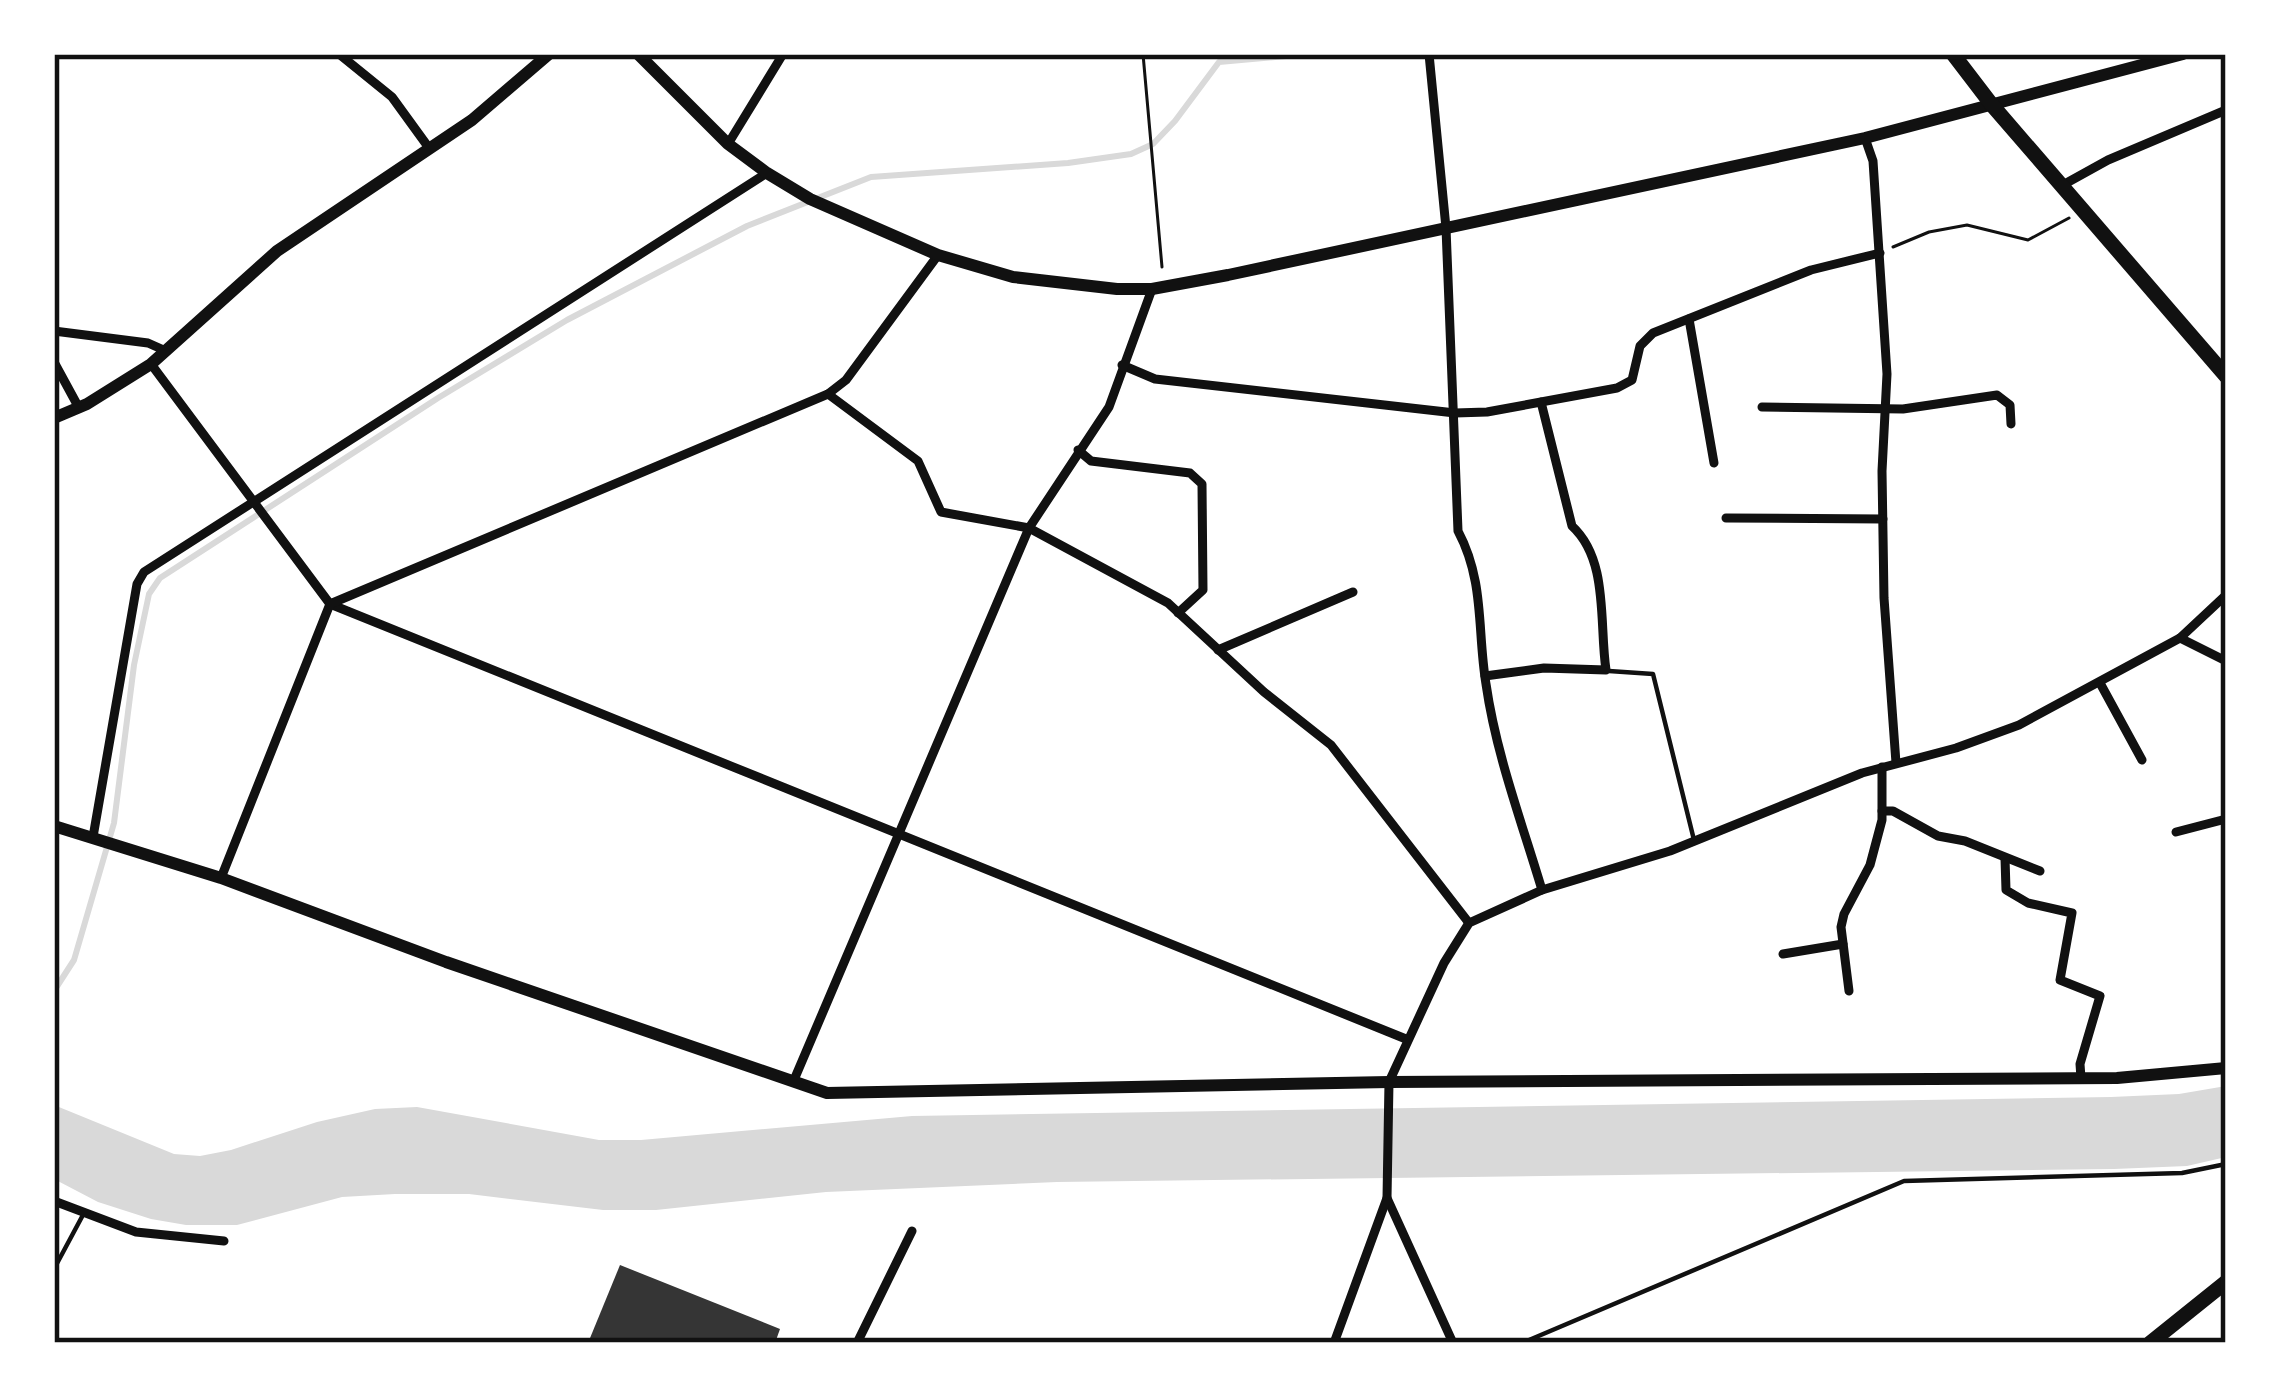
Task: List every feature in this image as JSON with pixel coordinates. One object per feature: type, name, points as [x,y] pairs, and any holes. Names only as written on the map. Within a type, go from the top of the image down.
[{"type":"main road","points":[[1953,54],[1992,106],[2226,376]]},
{"type":"main road","points":[[2150,1343],[2226,1282]]},
{"type":"street","points":[[340,54],[392,97],[429,148]]},
{"type":"street","points":[[54,418],[151,364],[277,250],[472,120],[549,54]]},
{"type":"street","points":[[638,54],[728,144],[811,200],[938,255],[1036,281],[1158,288],[1865,138],[2183,54]]},
{"type":"street","points":[[728,144],[783,54]]},
{"type":"street","points":[[1429,54],[1446,228],[1458,531],[1472,559],[1484,625],[1485,676],[1507,775],[1542,890]]},
{"type":"street","points":[[2061,186],[2108,160],[2226,110]]},
{"type":"street","points":[[1865,138],[1873,161],[1880,253],[1886,410],[1884,598],[1896,763]]},
{"type":"street","points":[[93,837],[137,584],[144,572],[767,173]]},
{"type":"street","points":[[1122,365],[1155,379],[1454,413],[1541,402],[1617,388],[1632,380],[1640,346],[1653,333],[1811,270],[1880,253]]},
{"type":"street","points":[[221,878],[330,604],[828,394],[846,380],[938,255]]},
{"type":"street","points":[[794,1080],[1029,528],[1109,407],[1122,365],[1158,288]]},
{"type":"street","points":[[1689,319],[1714,463]]},
{"type":"street","points":[[54,331],[148,343],[166,351]]},
{"type":"street","points":[[54,362],[79,408]]},
{"type":"street","points":[[151,364],[330,604],[1406,1039]]},
{"type":"street","points":[[828,394],[918,461],[941,512],[1029,528],[1168,603],[1331,745],[1469,923]]},
{"type":"street","points":[[1762,407],[1886,410],[1997,395],[2010,405],[2012,424]]},
{"type":"street","points":[[1485,676],[1544,668],[1606,670],[1593,556],[1585,538],[1572,526],[1541,402]]},
{"type":"street","points":[[1078,450],[1091,460],[1190,472],[1202,484],[1203,590],[1178,614]]},
{"type":"street","points":[[1726,518],[1883,519]]},
{"type":"street","points":[[1218,650],[1354,592]]},
{"type":"street","points":[[1334,1343],[1387,1198],[1389,1082],[1406,1039],[1469,923],[1542,890],[1694,840],[1882,767],[2019,725],[2180,638],[2226,596]]},
{"type":"street","points":[[2180,638],[2226,662]]},
{"type":"street","points":[[2101,682],[2142,760]]},
{"type":"street","points":[[1849,991],[1844,914],[1870,865],[1882,811],[1882,767]]},
{"type":"street","points":[[1882,811],[1893,811],[1939,836],[1965,841],[2040,872]]},
{"type":"street","points":[[2176,832],[2226,820]]},
{"type":"street","points":[[54,826],[221,878],[446,962],[827,1093],[1389,1082],[2081,1078],[2172,1076],[2226,1068]]},
{"type":"street","points":[[2005,858],[2006,890],[2072,913],[2060,980],[2100,996],[2080,1064],[2081,1078]]},
{"type":"street","points":[[1783,954],[1843,944]]},
{"type":"street","points":[[1387,1198],[1453,1343]]},
{"type":"street","points":[[54,1201],[136,1232],[224,1241]]},
{"type":"street","points":[[856,1343],[912,1231]]},
{"type":"lane","points":[[1606,670],[1653,674],[1694,840]]},
{"type":"lane","points":[[1522,1343],[1904,1181],[2182,1173],[2226,1163]]},
{"type":"lane","points":[[54,1269],[83,1213]]},
{"type":"path","points":[[1143,54],[1158,288]]},
{"type":"path","points":[[1880,253],[1929,232],[1967,225],[2028,241],[2082,210]]},
{"type":"shaded area","points":[[2226,1086],[2226,1157],[2187,1166],[1057,1182],[826,1192],[656,1210],[603,1210],[469,1194],[395,1194],[342,1197],[237,1225],[151,1219],[98,1202],[54,1179],[54,1105],[174,1154],[200,1156],[317,1122],[375,1109],[417,1107],[599,1140],[641,1140],[912,1116],[2111,1097]]},
{"type":"building","points":[[620,1265],[780,1329],[775,1343],[588,1343]]},
{"type":"waterway","points":[[54,991],[74,960],[114,823],[134,665],[149,594],[160,578],[567,320],[747,226],[871,177],[1131,154],[1153,144],[1219,62],[1308,54]]}]
